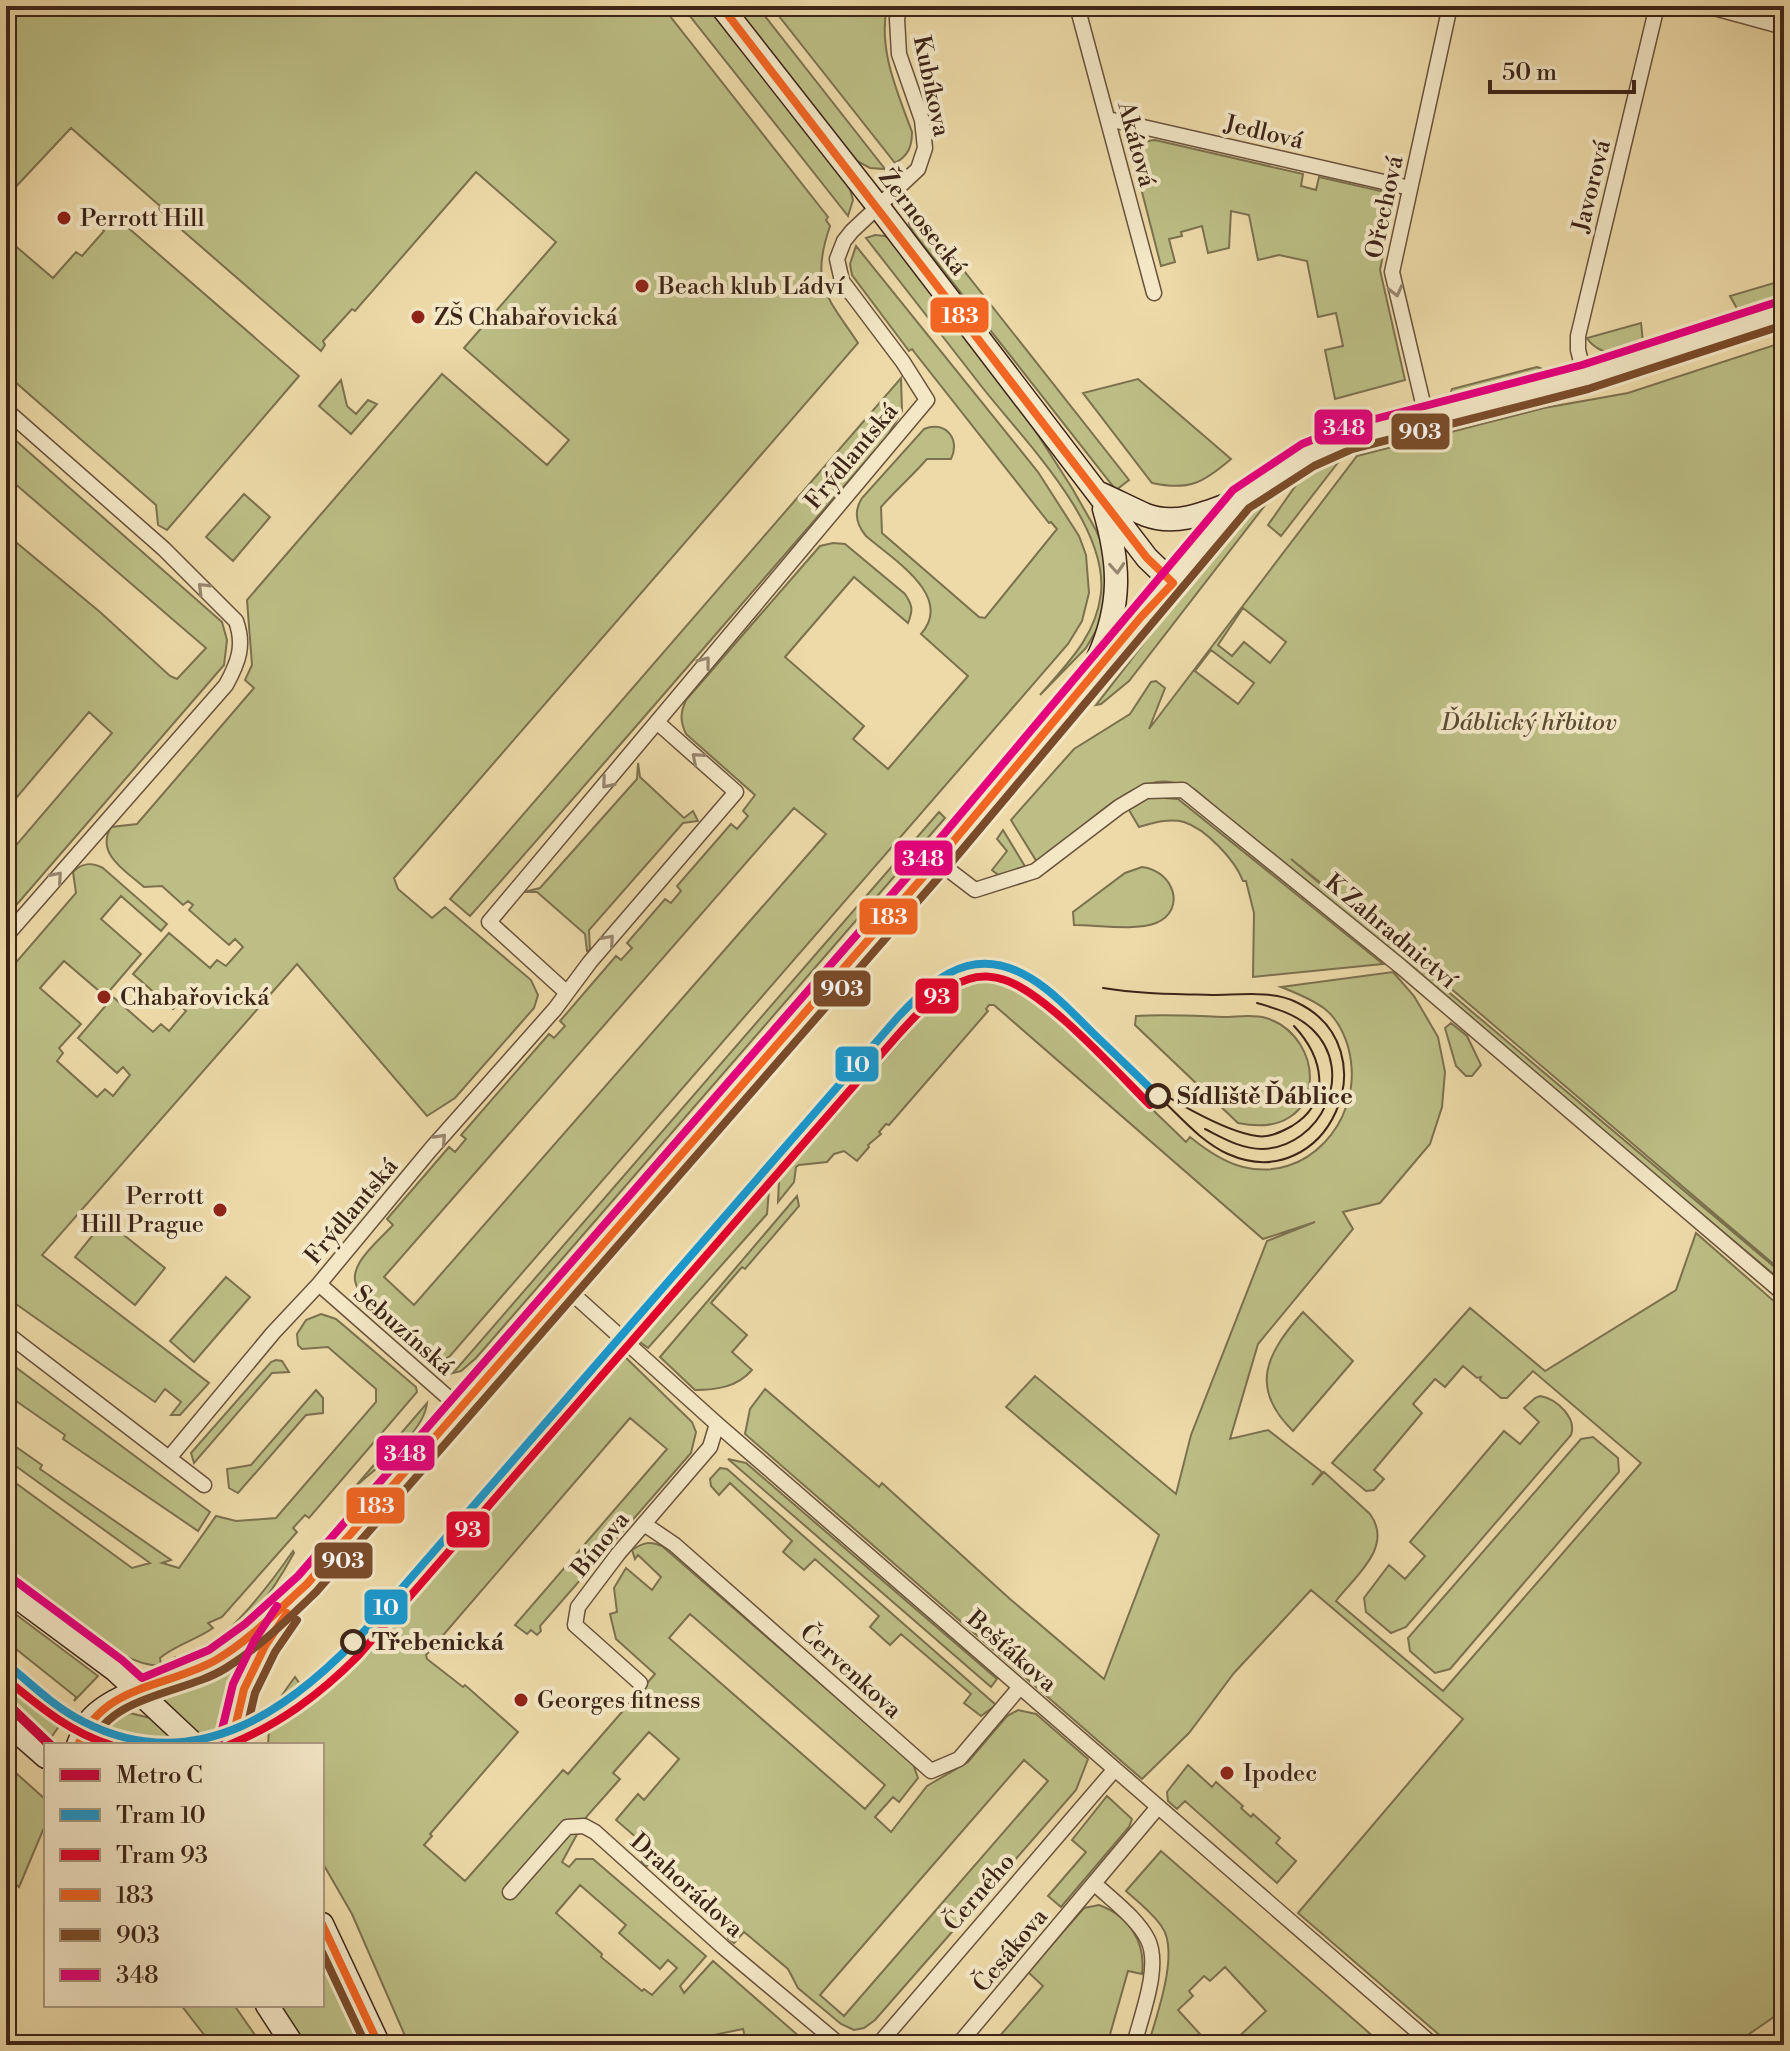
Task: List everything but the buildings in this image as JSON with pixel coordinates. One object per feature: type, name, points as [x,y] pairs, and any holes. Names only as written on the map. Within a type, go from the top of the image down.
[{"type":"main road","name":"Žernosecká","points":[[721,6],[1147,558],[1173,583]]},
{"type":"main road","points":[[1098,493],[1149,516],[1170,519],[1200,515],[1241,499],[1300,460],[1332,444],[1426,416],[1585,377],[1784,312]]},
{"type":"main road","points":[[1089,680],[1106,641],[1118,579],[1115,547],[1098,493]]},
{"type":"main road","points":[[79,1743],[88,1723],[100,1711],[215,1661],[253,1633],[307,1584],[937,861],[1241,499]]},
{"type":"main road","points":[[231,1743],[244,1689],[265,1646],[307,1584]]},
{"type":"main road","points":[[6,1589],[115,1670],[188,1738]]},
{"type":"main road","points":[[6,1722],[44,1755]]},
{"type":"main road","points":[[324,1928],[379,2045]]},
{"type":"main road","points":[[268,2007],[293,2045]]},
{"type":"street","name":"Kubíkova","points":[[877,205],[918,169],[925,148],[922,120],[899,54],[897,19],[900,6]]},
{"type":"street","name":"Akátová","points":[[1077,6],[1154,293]]},
{"type":"street","name":"Ořechová","points":[[1426,416],[1392,272],[1450,6]]},
{"type":"street","name":"Javorová","points":[[1585,377],[1578,336],[1657,6]]},
{"type":"street","points":[[1707,6],[1784,27]]},
{"type":"street","name":"Jedlová","points":[[1108,119],[1410,188]]},
{"type":"street","name":"Frýdlantská","points":[[566,992],[489,922],[927,400],[903,362],[842,281],[837,259],[844,241],[877,205]]},
{"type":"street","points":[[6,410],[164,549],[236,621],[241,635],[240,652],[226,685],[6,936]]},
{"type":"street","name":"Frýdlantská","points":[[169,1458],[431,1149],[555,1009],[566,992],[736,792],[658,723]]},
{"type":"street","name":"K Zahradnictví","points":[[937,861],[975,890],[1035,871],[1119,807],[1146,791],[1183,790],[1400,966],[1784,1294]]},
{"type":"street","name":"Sebuzínská","points":[[319,1284],[460,1408]]},
{"type":"street","name":"Bešťákova","points":[[565,1287],[717,1424],[1433,2045]]},
{"type":"street","points":[[6,1333],[204,1485]]},
{"type":"street","name":"Bínova","points":[[640,1683],[575,1625],[578,1607],[618,1554],[710,1447],[717,1424]]},
{"type":"street","name":"Červenkova","points":[[644,1524],[675,1545],[931,1771],[959,1759],[1020,1687]]},
{"type":"street","name":"Černého","points":[[878,2045],[1115,1769]]},
{"type":"street","name":"Česákova","points":[[958,2045],[1158,1807]]},
{"type":"street","name":"Drahorádova","points":[[510,1892],[567,1827],[584,1826],[595,1832],[723,1947],[840,2045]]},
{"type":"street","points":[[1095,1884],[1136,1923],[1149,1942],[1152,1974],[1134,2045]]},
{"type":"green space","points":[[20,6],[662,6],[828,217],[826,220],[830,226],[821,262],[824,288],[858,343],[394,878],[398,889],[432,918],[445,907],[531,980],[538,995],[534,1008],[455,1098],[427,1116],[297,964],[42,1255],[209,1383],[180,1415],[171,1415],[181,1402],[165,1389],[155,1402],[6,1297],[6,974],[76,893],[73,872],[83,865],[103,868],[167,924],[161,931],[121,896],[101,919],[141,954],[105,996],[64,961],[40,988],[81,1024],[59,1048],[63,1053],[57,1061],[97,1097],[105,1089],[113,1096],[130,1075],[123,1067],[117,1073],[78,1038],[113,997],[153,1032],[161,1024],[169,1031],[186,1011],[178,1003],[173,1009],[133,974],[169,933],[210,968],[217,960],[226,966],[243,947],[235,939],[229,945],[189,910],[193,905],[188,901],[183,905],[162,886],[144,887],[121,868],[107,846],[111,827],[137,824],[254,688],[245,680],[252,665],[247,600],[442,374],[547,465],[569,440],[464,348],[556,242],[476,172],[355,311],[352,309],[323,341],[325,345],[321,351],[167,217],[159,209],[160,206],[71,128],[10,193],[6,189],[6,22]]},
{"type":"green space","points":[[682,6],[707,6],[849,186],[853,200],[848,216]]},
{"type":"green space","points":[[732,6],[757,6],[885,169],[870,168],[857,161]]},
{"type":"green space","points":[[771,6],[887,6],[887,54],[912,132],[910,147],[903,157],[895,163]]},
{"type":"green space","points":[[1155,140],[1303,174],[1301,186],[1316,190],[1319,177],[1385,192],[1393,207],[1380,270],[1405,380],[1335,399],[1325,350],[1343,346],[1336,313],[1318,317],[1307,261],[1279,255],[1258,260],[1249,215],[1231,211],[1229,248],[1208,253],[1202,226],[1181,232],[1182,236],[1169,239],[1175,262],[1161,266],[1133,157],[1140,144]]},
{"type":"green space","points":[[909,207],[935,234],[1129,480],[1116,490],[913,232],[909,224]]},
{"type":"green space","points":[[110,212],[299,376],[167,530],[158,525],[156,505],[6,374],[6,238],[53,278],[76,252],[82,256],[104,231],[99,225]]},
{"type":"green space","points":[[885,236],[894,242],[1022,410],[1072,488],[1105,551],[1108,566],[1103,619],[1086,648],[1040,695],[1087,636],[1098,608],[1100,566],[1091,538],[1077,511],[1039,456],[866,238]]},
{"type":"green space","points":[[856,246],[1038,472],[1079,536],[1086,555],[1089,593],[1082,621],[1068,644],[450,1356],[441,1361],[360,1291],[355,1283],[358,1265],[393,1225],[387,1219],[449,1147],[455,1152],[466,1139],[461,1135],[549,1034],[554,1038],[565,1026],[560,1021],[616,956],[621,960],[632,948],[627,943],[665,899],[671,903],[681,891],[677,886],[731,824],[737,829],[748,816],[743,811],[755,795],[686,734],[682,717],[686,700],[820,546],[845,544],[905,594],[911,608],[908,623],[854,577],[785,657],[864,726],[853,739],[888,769],[968,676],[921,634],[929,620],[930,606],[925,592],[916,579],[866,536],[857,513],[862,498],[924,429],[938,427],[949,433],[954,445],[951,459],[927,459],[881,507],[882,533],[979,617],[985,618],[1057,529],[1049,523],[912,349],[909,351],[852,275],[850,264]],"holes":[[[794,808],[826,834],[414,1305],[384,1277]]]},
{"type":"green space","points":[[1784,280],[1784,299],[1740,314],[1730,296]]},
{"type":"green space","points":[[1641,323],[1643,342],[1630,352],[1606,352],[1587,338]]},
{"type":"green space","name":"Ďáblický hřbitov","points":[[1784,342],[1784,1273],[1435,975],[1291,859],[1784,1275],[1784,1283],[1194,789],[1176,783],[1157,782],[1125,794],[1037,862],[1011,820],[1074,749],[1130,714],[1151,682],[1156,681],[1165,688],[1149,729],[1357,456],[1544,408],[1628,393]],"holes":[[[1243,608],[1286,642],[1270,663],[1244,642],[1232,656],[1218,645]],[[1211,650],[1254,683],[1238,704],[1195,671]]]},
{"type":"green space","points":[[1537,367],[1545,370],[1539,376],[1449,397],[1452,389]]},
{"type":"green space","points":[[901,378],[902,411],[887,437],[470,916],[450,899]]},
{"type":"green space","points":[[1138,379],[1231,459],[1195,483],[1176,486],[1152,483],[1083,393]]},
{"type":"green space","points":[[341,380],[347,406],[356,414],[368,400],[377,404],[351,434],[319,406]]},
{"type":"green space","points":[[6,432],[222,622],[227,640],[224,665],[6,917],[6,857],[112,733],[89,712],[6,810],[6,534],[100,612],[170,676],[177,679],[206,648],[6,476]]},
{"type":"green space","points":[[1347,451],[1281,536],[1268,525],[1308,468]]},
{"type":"green space","points":[[1272,493],[1129,681],[1096,705],[1202,568]]},
{"type":"green space","points":[[244,494],[270,517],[233,561],[206,537]]},
{"type":"green space","points":[[638,763],[640,777],[684,818],[693,811],[698,821],[683,823],[589,930],[590,950],[587,951],[585,934],[537,892],[524,892],[540,888],[637,779]]},
{"type":"green space","points":[[1150,797],[1178,799],[1383,964],[1253,977],[1254,913],[1246,881],[1219,846],[1193,826],[1172,821],[1139,827],[1129,810]]},
{"type":"green space","points":[[939,812],[945,818],[476,1358],[461,1371],[453,1373]]},
{"type":"green space","points":[[1003,830],[1026,868],[998,875],[992,870],[1007,851],[997,839]]},
{"type":"green space","points":[[1142,867],[1153,870],[1169,883],[1174,901],[1166,917],[1138,927],[1074,925],[1073,912],[1125,873]]},
{"type":"green space","points":[[1393,972],[1414,996],[1438,1037],[1445,1072],[1442,1107],[1430,1144],[1380,1203],[1343,1212],[1353,1229],[1258,1344],[1230,1439],[1268,1430],[1322,1472],[1312,1485],[1324,1472],[1370,1514],[1376,1526],[1375,1549],[1336,1601],[1443,1691],[1641,1463],[1533,1371],[1507,1398],[1501,1398],[1480,1380],[1481,1377],[1477,1378],[1463,1366],[1445,1387],[1435,1379],[1413,1404],[1422,1413],[1374,1470],[1384,1479],[1374,1490],[1366,1491],[1332,1463],[1470,1308],[1545,1371],[1676,1290],[1696,1233],[1784,1310],[1784,2010],[1733,2045],[1451,2045],[1298,1913],[1463,1719],[1311,1590],[1234,1673],[1189,1733],[1142,1779],[745,1434],[750,1409],[765,1389],[879,1487],[882,1483],[1104,1679],[1159,1535],[1006,1407],[1035,1376],[1176,1494],[1191,1435],[1267,1241],[1315,1222],[1263,1239],[994,1005],[989,1005],[988,1011],[889,1125],[886,1124],[879,1132],[881,1134],[868,1145],[857,1161],[844,1151],[834,1154],[827,1162],[799,1165],[794,1182],[778,1202],[779,1180],[936,1001],[971,980],[1008,983],[1036,997],[1186,1142],[1190,1137],[1215,1155],[1243,1167],[1266,1170],[1288,1166],[1307,1157],[1324,1143],[1337,1126],[1351,1084],[1351,1062],[1343,1033],[1330,1014],[1315,1002],[1281,987]]},
{"type":"green space","points":[[1136,1016],[1266,1018],[1286,1029],[1301,1045],[1308,1065],[1309,1085],[1303,1103],[1289,1117],[1268,1125],[1238,1123],[1135,1025]]},
{"type":"green space","points":[[1451,1023],[1467,1036],[1481,1065],[1472,1076],[1466,1076],[1456,1066],[1445,1028]]},
{"type":"green space","points":[[770,1177],[767,1214],[648,1348],[632,1336]]},
{"type":"green space","points":[[797,1196],[799,1206],[711,1303],[747,1335],[732,1352],[752,1370],[726,1386],[695,1390],[660,1357]]},
{"type":"green space","points":[[105,1220],[165,1268],[135,1305],[75,1257]]},
{"type":"green space","points":[[226,1277],[250,1297],[194,1362],[170,1341]]},
{"type":"green space","points":[[1303,1312],[1353,1361],[1293,1431],[1271,1400],[1267,1385],[1268,1370],[1280,1342]]},
{"type":"green space","points":[[321,1314],[336,1319],[416,1387],[417,1392],[309,1518],[305,1515],[293,1528],[297,1532],[222,1617],[208,1623],[213,1628],[166,1653],[160,1658],[161,1666],[146,1664],[120,1653],[62,1611],[6,1580],[6,1476],[132,1568],[150,1563],[6,1459],[6,1440],[42,1465],[40,1469],[171,1560],[162,1563],[179,1568],[216,1516],[236,1521],[276,1518],[376,1402],[376,1389],[328,1347],[302,1349],[298,1345],[297,1334],[306,1320]]},
{"type":"green space","points":[[619,1351],[692,1422],[696,1432],[691,1453],[540,1626],[541,1631],[537,1635],[531,1630],[527,1634],[515,1625],[667,1449],[630,1418],[426,1655],[427,1659],[463,1687],[465,1685],[518,1732],[430,1834],[432,1836],[424,1845],[465,1881],[563,1770],[568,1774],[655,1674],[616,1639],[610,1614],[617,1612],[614,1588],[626,1568],[652,1590],[661,1577],[638,1555],[635,1559],[632,1550],[647,1543],[662,1546],[913,1764],[918,1778],[899,1802],[893,1797],[875,1817],[891,1832],[927,1786],[968,1762],[1007,1716],[1018,1710],[1036,1714],[1088,1759],[1076,1790],[875,2020],[864,2028],[854,2030],[841,2024],[798,1988],[788,1969],[744,1932],[734,1943],[728,1938],[738,1926],[657,1855],[646,1867],[641,1862],[652,1851],[616,1820],[638,1794],[644,1800],[679,1759],[649,1732],[613,1773],[620,1779],[587,1816],[562,1862],[569,1867],[576,1859],[593,1859],[706,1956],[680,1986],[684,1993],[713,1961],[809,2045],[747,2045],[743,2029],[709,2036],[711,2045],[409,2045],[352,1914],[324,1865],[324,1743],[268,1743],[270,1724],[275,1708],[295,1677],[309,1697],[315,1692]],"holes":[[[690,1614],[885,1785],[865,1809],[669,1638]],[[1024,1760],[1048,1781],[844,2016],[820,1995]],[[580,1885],[626,1925],[619,1933],[660,1969],[668,1960],[677,1968],[652,1995],[644,1989],[642,1991],[601,1957],[602,1954],[556,1913]]]},
{"type":"green space","points":[[6,1360],[210,1512],[198,1531],[63,1439],[65,1435],[6,1394]]},
{"type":"green space","points":[[276,1360],[282,1361],[289,1372],[272,1373],[194,1463],[191,1453]]},
{"type":"green space","points":[[316,1390],[323,1398],[323,1413],[306,1415],[238,1493],[229,1488],[227,1469],[251,1465]]},
{"type":"green space","points":[[1540,1396],[1564,1410],[1571,1422],[1571,1435],[1406,1627],[1391,1633],[1366,1612],[1364,1598],[1389,1565],[1405,1579],[1425,1556],[1410,1542],[1504,1431],[1520,1444],[1539,1422],[1524,1408]]},
{"type":"green space","points":[[427,1403],[418,1426],[409,1437],[355,1487]]},
{"type":"green space","points":[[1593,1437],[1618,1458],[1619,1472],[1450,1669],[1435,1673],[1410,1651],[1408,1638],[1581,1439]]},
{"type":"green space","points":[[728,1459],[746,1463],[997,1679],[991,1687]]},
{"type":"green space","points":[[720,1468],[727,1469],[996,1705],[981,1716],[964,1703],[971,1694],[901,1634],[890,1645],[870,1627],[879,1616],[815,1559],[804,1570],[783,1552],[792,1541],[730,1483],[719,1495],[711,1486],[710,1479]]},
{"type":"green space","points":[[293,1551],[272,1590],[245,1622],[212,1648],[172,1665],[175,1657],[190,1655],[224,1634],[257,1599]]},
{"type":"green space","points":[[6,1607],[98,1676],[74,1701],[76,1697],[6,1641]]},
{"type":"green space","points":[[245,1656],[219,1743],[207,1743],[163,1699],[164,1693],[218,1671]]},
{"type":"green space","points":[[6,1672],[64,1719],[48,1742],[6,1706]]},
{"type":"green space","points":[[130,1713],[150,1718],[177,1743],[93,1743],[99,1733]]},
{"type":"green space","points":[[6,1764],[44,1798],[44,1828],[19,1887],[6,1876]]},
{"type":"green space","points":[[1188,1765],[1212,1787],[1216,1782],[1251,1817],[1253,1814],[1280,1838],[1276,1843],[1296,1861],[1277,1883],[1185,1801],[1177,1809],[1168,1801],[1167,1792]]},
{"type":"green space","points":[[1107,1796],[1132,1819],[1129,1827],[1061,1907],[1048,1896],[1086,1852],[1072,1840]]},
{"type":"green space","points":[[1161,1851],[1383,2045],[1230,2045],[1266,2011],[1225,1967],[1210,1981],[1204,1976],[1189,1991],[1193,1996],[1178,2010],[1210,2045],[1148,2045],[1165,1985],[1169,1952],[1167,1938],[1154,1917],[1126,1891]]},
{"type":"green space","points":[[1099,1905],[1127,1923],[1138,1941],[1143,1962],[1142,1974],[1128,1971],[1107,2045],[992,2045],[1043,1986],[1028,1972],[1084,1908]]},
{"type":"green space","points":[[324,1953],[368,2045],[304,2045],[280,2007],[324,2007]]},
{"type":"green space","points":[[183,2007],[235,2007],[262,2045],[212,2045]]},
{"type":"tram line","name":"10","points":[[6,1663],[53,1702],[84,1722],[126,1738],[166,1743],[205,1738],[242,1726],[277,1707],[310,1683],[370,1625],[899,1016],[922,993],[957,969],[986,964],[1005,967],[1039,984],[1158,1096]]},
{"type":"tram line","name":"93","points":[[233,1743],[298,1707],[358,1656],[897,1036],[938,995],[958,983],[982,977],[1001,979],[1022,988],[1080,1035],[1150,1105]]},
{"type":"tram line","points":[[1103,988],[1287,998],[1325,1024],[1341,1051],[1344,1082],[1336,1112],[1319,1137],[1294,1155],[1263,1162],[1228,1154],[1200,1136],[1158,1096]]},
{"type":"tram line","points":[[1205,1129],[1247,1147],[1262,1149],[1283,1145],[1301,1135],[1316,1121],[1326,1104],[1332,1085],[1325,1046],[1312,1029],[1299,1019],[1257,1003]]},
{"type":"tram line","points":[[1136,1074],[1176,1102],[1228,1128],[1257,1136],[1275,1134],[1305,1116],[1318,1092],[1319,1078],[1312,1051],[1294,1026]]},
{"type":"tram line","name":"93","points":[[6,1679],[68,1726],[105,1743]]},
{"type":"metro line","name":"C","points":[[6,1703],[48,1743]]},
{"type":"transit line","name":"183","points":[[79,1743],[89,1725],[103,1710],[138,1690],[216,1660],[252,1634],[307,1584],[937,861],[1173,583],[1147,558],[721,6]]},
{"type":"transit line","name":"348","points":[[13,1579],[142,1678],[209,1650],[245,1624],[298,1576],[928,853],[1233,490],[1302,444],[1344,427],[1582,365],[1780,301]]},
{"type":"transit line","name":"903","points":[[92,1743],[101,1728],[132,1705],[209,1677],[238,1660],[316,1592],[946,869],[1249,508],[1314,466],[1352,449],[1588,389],[1784,325]]},
{"type":"transit line","name":"348","points":[[219,1742],[233,1684],[254,1641],[277,1606]]},
{"type":"transit line","name":"183","points":[[231,1743],[244,1689],[265,1646],[287,1613]]},
{"type":"transit line","name":"903","points":[[243,1743],[255,1693],[275,1652],[297,1620]]},
{"type":"transit line","name":"183","points":[[324,1928],[379,2045]]},
{"type":"transit line","name":"903","points":[[324,1956],[366,2045]]},
{"type":"place","name":"Perrott Hill","points":[[64,218]]},
{"type":"place","name":"Beach klub Ládví","points":[[642,286]]},
{"type":"place","name":"ZŠ Chabařovická","points":[[418,317]]},
{"type":"place","name":"Chabařovická","points":[[104,997]]},
{"type":"place","name":"Sídliště Ďáblice","points":[[1158,1096]]},
{"type":"place","name":"Perrott Hill Prague","points":[[220,1210]]},
{"type":"place","name":"Třebenická","points":[[353,1642]]},
{"type":"place","name":"Georges fitness","points":[[521,1700]]},
{"type":"place","name":"Ipodec","points":[[1227,1773]]}]
